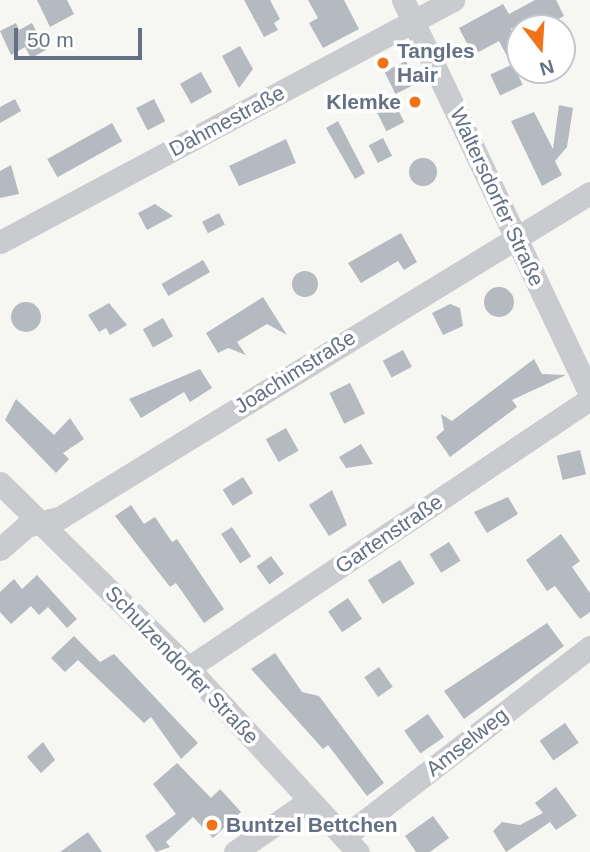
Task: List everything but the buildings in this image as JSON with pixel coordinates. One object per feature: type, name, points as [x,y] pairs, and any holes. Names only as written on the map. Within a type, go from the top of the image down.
[{"type":"street","name":"Waltersdorfer Straße","points":[[403,0],[590,394]]},
{"type":"street","name":"Dahmestraße","points":[[0,242],[453,0]]},
{"type":"street","name":"Joachimstraße","points":[[0,550],[40,522],[61,517],[590,193]]},
{"type":"street","name":"Gartenstraße","points":[[188,668],[590,400]]},
{"type":"street","name":"Schulzendorfer Straße","points":[[0,483],[188,668],[351,845]]},
{"type":"street","name":"Amselweg","points":[[351,845],[590,648]]},
{"type":"street","points":[[234,852],[310,800]]},
{"type":"place","name":"Tangles Hair","points":[[383,63]]},
{"type":"place","name":"Klemke","points":[[415,102]]},
{"type":"place","name":"Buntzel Bettchen","points":[[212,825]]}]
